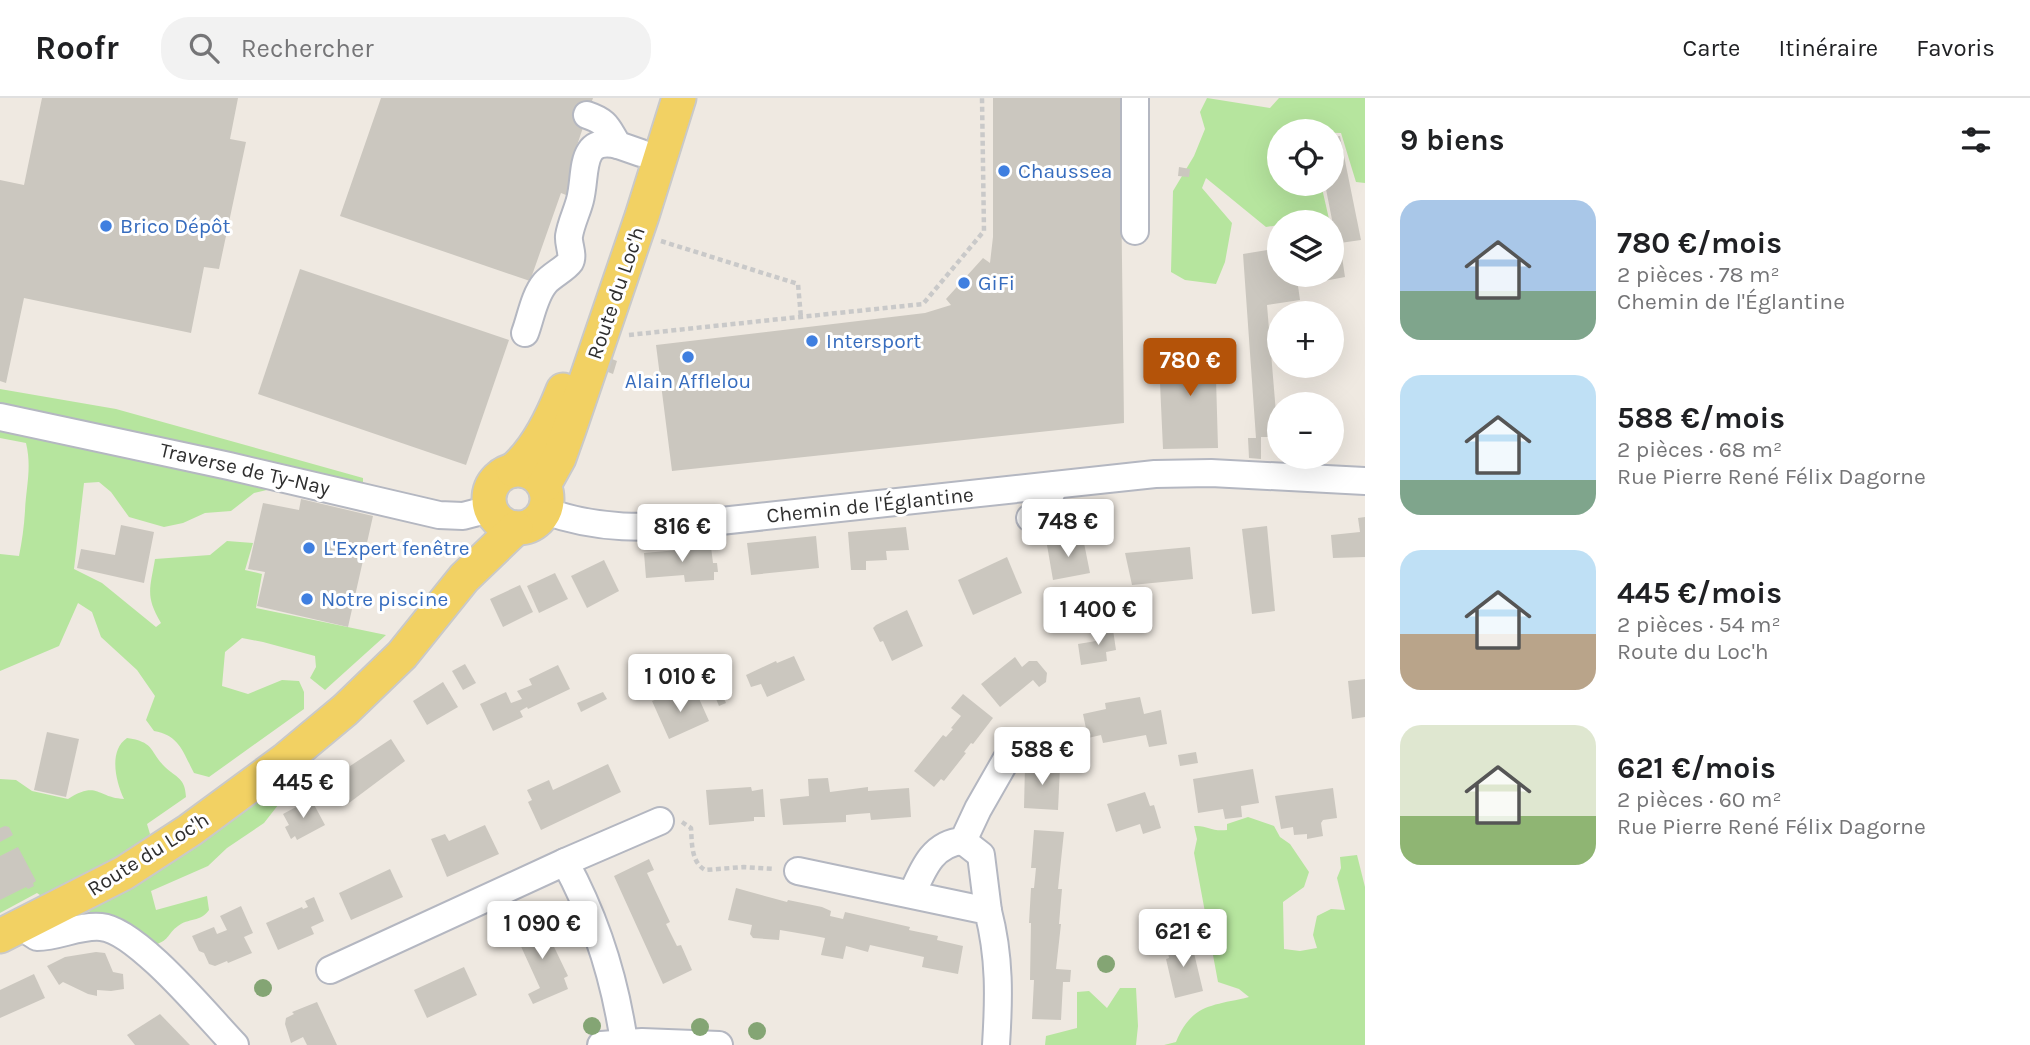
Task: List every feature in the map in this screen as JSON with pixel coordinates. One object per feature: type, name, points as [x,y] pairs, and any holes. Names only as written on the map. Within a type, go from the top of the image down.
[{"type":"main road","name":"Route du Loc'h","points":[[513,470],[535,445],[559,399],[630,149],[659,98]]},
{"type":"main road","name":"Route du Loc'h","points":[[544,498],[637,233],[679,98]]},
{"type":"main road","points":[[513,470],[532,473],[544,498],[530,526],[499,517],[488,496],[491,485],[501,474],[513,470]]},
{"type":"main road","name":"Route du Loc'h","points":[[10,931],[124,873],[190,830],[285,760],[345,710],[422,634],[464,578],[499,517]]},
{"type":"street","points":[[1135,98],[1135,231]]},
{"type":"street","points":[[587,115],[608,125],[630,149]]},
{"type":"street","points":[[525,333],[540,291],[550,278],[569,263],[571,257],[568,238],[580,199],[587,156],[594,146],[602,143],[630,149]]},
{"type":"street","name":"Traverse de Ty-Nay","points":[[0,417],[242,468],[439,514],[499,517]]},
{"type":"street","name":"Chemin de l'Églantine","points":[[544,498],[595,525],[633,529],[1110,478],[1184,473],[1365,481]]},
{"type":"street","points":[[1030,518],[1045,506],[1055,485]]},
{"type":"street","points":[[963,841],[1006,760]]},
{"type":"street","points":[[330,970],[660,821]]},
{"type":"street","points":[[912,894],[924,867],[939,848],[950,842],[963,841],[981,855],[1000,981],[996,1045]]},
{"type":"street","points":[[565,862],[593,923],[618,1006],[612,1044],[719,1045]]},
{"type":"street","points":[[798,871],[988,911]]},
{"type":"street","points":[[10,931],[37,937],[94,927],[126,936],[174,981],[235,1045]]},
{"type":"path","points":[[604,330],[627,335],[646,334],[923,304],[984,231],[982,98]]},
{"type":"path","points":[[637,233],[798,284],[801,318]]},
{"type":"path","points":[[660,821],[685,822],[691,828],[694,858],[700,868],[705,870],[744,867],[798,871]]},
{"type":"green space","points":[[1207,98],[1270,108],[1279,98],[1365,98],[1365,183],[1356,182],[1344,143],[1344,119],[1267,119],[1267,196],[1324,196],[1327,210],[1267,210],[1266,227],[1206,178],[1202,188],[1232,223],[1225,262],[1216,284],[1185,280],[1171,272],[1173,191],[1194,156],[1205,129],[1200,112]]},
{"type":"green space","points":[[0,389],[116,409],[363,478],[363,486],[271,489],[254,493],[231,511],[205,513],[183,523],[164,527],[129,517],[111,492],[99,482],[84,483],[74,569],[102,583],[156,627],[161,623],[150,592],[155,559],[210,555],[227,541],[253,543],[245,570],[262,574],[256,608],[386,635],[325,690],[310,678],[316,667],[315,656],[242,638],[225,652],[222,686],[248,694],[282,680],[299,681],[304,692],[304,709],[209,777],[194,773],[175,741],[154,731],[146,720],[155,696],[137,670],[101,637],[92,612],[78,603],[59,646],[0,671],[0,554],[19,556],[29,469],[26,443],[0,438]]},
{"type":"green space","points":[[127,738],[142,742],[150,748],[165,767],[180,779],[186,797],[147,824],[150,834],[141,847],[292,769],[299,772],[304,779],[282,800],[264,823],[227,848],[208,866],[151,891],[156,910],[207,896],[209,910],[206,914],[182,924],[160,943],[155,945],[84,909],[47,900],[37,893],[0,913],[0,779],[16,780],[32,791],[68,799],[92,790],[124,799],[115,767],[117,751]]},
{"type":"green space","points":[[1248,817],[1274,826],[1309,872],[1304,887],[1283,902],[1284,949],[1300,951],[1317,948],[1313,935],[1317,916],[1331,909],[1345,910],[1337,878],[1341,868],[1340,857],[1357,855],[1365,887],[1365,1045],[1164,1045],[1176,1042],[1189,1020],[1205,1008],[1249,997],[1239,989],[1218,982],[1194,853],[1197,839],[1194,826],[1227,830],[1227,824]]},
{"type":"green space","points":[[1120,988],[1136,988],[1136,1045],[1045,1045],[1046,1036],[1077,1028],[1077,992],[1089,991],[1107,1008]]},
{"type":"building","name":"Brico Dépôt","points":[[42,98],[238,98],[230,139],[246,142],[219,269],[204,267],[191,333],[24,298],[6,383],[0,381],[0,180],[24,185]]},
{"type":"building","points":[[381,98],[593,98],[570,166],[580,170],[571,197],[561,193],[530,281],[340,216]]},
{"type":"building","points":[[993,98],[1120,98],[1124,423],[672,471],[656,345],[925,313],[951,305],[946,299],[983,258],[990,263],[993,237]]},
{"type":"building","points":[[1344,156],[1361,240],[1344,242],[1344,210],[1330,210],[1327,196],[1344,196]]},
{"type":"building","points":[[1179,167],[1190,169],[1189,177],[1178,176]]},
{"type":"building","points":[[1267,250],[1267,287],[1298,287],[1300,300],[1267,301],[1267,378],[1273,378],[1274,392],[1267,392],[1267,437],[1261,437],[1261,459],[1249,458],[1248,438],[1256,438],[1243,254]]},
{"type":"building","points":[[300,269],[509,340],[466,465],[258,394]]},
{"type":"building","points":[[1215,343],[1218,448],[1163,449],[1159,361],[1173,360],[1173,344]]},
{"type":"building","points":[[612,359],[617,361],[613,374],[608,372]]},
{"type":"building","name":"L'Expert fenêtre","points":[[301,499],[373,516],[348,627],[257,606],[265,572],[248,569],[263,503],[299,510]]},
{"type":"building","points":[[1365,517],[1365,557],[1333,558],[1331,535],[1360,532],[1358,518]]},
{"type":"building","points":[[121,525],[154,532],[144,583],[77,568],[81,549],[115,555]]},
{"type":"building","points":[[1267,526],[1275,611],[1252,614],[1242,529]]},
{"type":"building","points":[[906,527],[909,550],[886,551],[887,560],[866,561],[866,570],[851,570],[848,532]]},
{"type":"building","points":[[816,536],[819,568],[751,575],[747,543]]},
{"type":"building","points":[[1083,538],[1090,573],[1053,580],[1047,545]]},
{"type":"building","points":[[711,547],[713,563],[717,563],[718,572],[714,572],[714,580],[685,582],[684,575],[646,578],[644,553]]},
{"type":"building","points":[[1190,547],[1193,579],[1132,585],[1125,553]]},
{"type":"building","points":[[1007,557],[1022,593],[973,615],[958,580]]},
{"type":"building","points":[[604,560],[619,591],[587,608],[571,576]]},
{"type":"building","points":[[555,573],[568,599],[539,613],[527,586]]},
{"type":"building","points":[[520,585],[533,612],[503,627],[490,599]]},
{"type":"building","points":[[907,610],[923,646],[892,661],[883,641],[880,642],[873,628]]},
{"type":"building","points":[[1112,623],[1116,650],[1106,652],[1107,661],[1081,665],[1078,644],[1102,640],[1100,625]]},
{"type":"building","points":[[794,656],[805,680],[767,697],[761,684],[751,687],[746,675]]},
{"type":"building","points":[[1015,657],[1022,667],[1029,661],[1037,661],[1047,673],[1046,682],[1039,687],[1033,680],[1000,707],[981,684]]},
{"type":"building","points":[[465,664],[476,683],[463,690],[452,671]]},
{"type":"building","points":[[558,665],[570,689],[528,709],[527,707],[520,711],[523,717],[493,731],[480,704],[506,692],[511,703],[522,699],[517,691],[532,685],[529,679]]},
{"type":"building","points":[[1365,679],[1365,717],[1352,719],[1348,681]]},
{"type":"building","points":[[716,680],[726,703],[719,706],[709,682]]},
{"type":"building","points":[[443,682],[458,707],[427,725],[413,701]]},
{"type":"building","points":[[603,692],[607,699],[581,712],[577,703]]},
{"type":"building","points":[[674,692],[679,703],[697,694],[709,721],[669,739],[652,701]]},
{"type":"building","points":[[963,694],[993,718],[944,781],[941,779],[934,787],[914,771],[943,735],[946,737],[953,729],[951,728],[961,716],[951,708]]},
{"type":"building","points":[[1140,697],[1144,714],[1161,710],[1167,744],[1149,747],[1146,735],[1103,743],[1101,735],[1088,738],[1083,714],[1106,709],[1105,703]]},
{"type":"building","points":[[47,732],[79,739],[66,797],[34,790]]},
{"type":"building","points":[[391,739],[405,761],[345,806],[330,783],[343,775],[341,772]]},
{"type":"building","points":[[1196,752],[1198,763],[1180,766],[1178,755]]},
{"type":"building","points":[[608,764],[621,792],[541,830],[528,802],[532,800],[527,790],[549,780],[553,790]]},
{"type":"building","points":[[1025,765],[1060,767],[1058,810],[1024,808]]},
{"type":"building","points":[[1253,769],[1259,803],[1241,806],[1242,817],[1225,819],[1223,809],[1198,813],[1193,779]]},
{"type":"building","points":[[828,778],[830,792],[868,787],[868,791],[909,788],[911,817],[871,820],[870,813],[846,815],[846,822],[783,825],[780,799],[809,796],[808,779]]},
{"type":"building","points":[[751,787],[752,791],[763,789],[765,817],[754,817],[754,821],[709,825],[706,790]]},
{"type":"building","points":[[1333,788],[1337,818],[1323,820],[1323,836],[1307,839],[1307,834],[1294,835],[1293,827],[1281,829],[1275,796]]},
{"type":"building","points":[[1145,792],[1150,806],[1154,805],[1161,828],[1143,834],[1140,824],[1116,832],[1107,804]]},
{"type":"building","points":[[311,799],[325,825],[297,840],[295,836],[291,839],[285,827],[289,825],[283,814]]},
{"type":"building","points":[[485,825],[499,854],[447,877],[431,839],[445,834],[449,841]]},
{"type":"building","points":[[9,827],[13,835],[0,842],[0,828]]},
{"type":"building","points":[[1034,830],[1064,832],[1058,889],[1062,889],[1056,969],[1071,970],[1070,982],[1063,982],[1061,1020],[1032,1019],[1034,980],[1030,980],[1029,923],[1031,888],[1034,888],[1036,868],[1031,868]]},
{"type":"building","points":[[18,847],[36,881],[34,886],[28,889],[26,887],[0,900],[0,856]]},
{"type":"building","points":[[649,859],[654,870],[647,873],[670,922],[666,924],[677,946],[681,945],[692,970],[663,984],[614,876]]},
{"type":"building","points":[[390,869],[403,897],[351,920],[339,893]]},
{"type":"building","points":[[736,888],[787,902],[788,900],[822,907],[831,911],[830,916],[843,919],[845,912],[938,936],[937,940],[963,946],[958,974],[922,967],[924,957],[870,945],[868,952],[846,946],[843,959],[821,955],[825,938],[780,930],[779,940],[753,938],[750,934],[752,925],[728,920]]},
{"type":"building","points":[[314,897],[324,921],[311,927],[314,934],[278,950],[266,923],[302,907],[308,907],[305,901]]},
{"type":"building","points":[[241,906],[253,933],[244,937],[252,953],[228,963],[227,961],[215,966],[209,964],[192,936],[214,927],[217,934],[227,930],[220,916]]},
{"type":"building","points":[[536,919],[541,927],[544,926],[568,976],[564,978],[568,989],[533,1004],[528,994],[540,988],[513,929]]},
{"type":"building","points":[[1188,938],[1203,991],[1175,998],[1166,959],[1169,958],[1166,943]]},
{"type":"building","points":[[105,953],[113,972],[123,974],[124,989],[97,990],[97,996],[88,994],[63,982],[59,985],[47,966],[65,957]]},
{"type":"building","points":[[464,967],[477,995],[427,1018],[414,990]]},
{"type":"building","points":[[34,974],[45,998],[0,1018],[0,990]]},
{"type":"building","points":[[317,1002],[337,1045],[307,1045],[303,1037],[291,1043],[285,1024],[286,1018],[294,1014],[292,1012]]},
{"type":"building","points":[[160,1014],[190,1045],[135,1045],[127,1035]]},
{"type":"place","name":"Chaussea","points":[[1004,171]]},
{"type":"place","name":"Brico Dépôt","points":[[106,226]]},
{"type":"place","name":"GiFi","points":[[964,283]]},
{"type":"place","name":"Intersport","points":[[812,341]]},
{"type":"place","name":"Alain Afflelou","points":[[688,357]]},
{"type":"place","name":"L'Expert fenêtre","points":[[309,548]]},
{"type":"place","name":"Notre piscine","points":[[307,599]]}]
